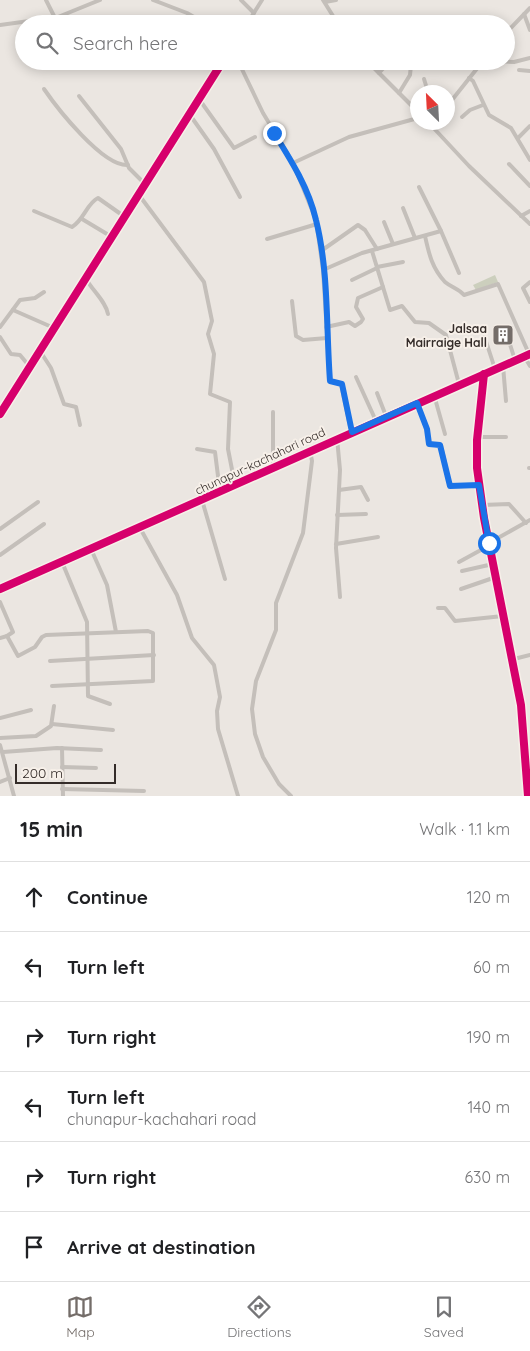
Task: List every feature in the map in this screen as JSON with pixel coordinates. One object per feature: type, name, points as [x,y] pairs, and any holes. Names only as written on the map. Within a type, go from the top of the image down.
[{"type":"street","points":[[62,15],[100,0]]},
{"type":"street","points":[[153,0],[190,15]]},
{"type":"street","points":[[241,0],[254,13],[262,0]]},
{"type":"street","points":[[333,15],[324,1],[336,0]]},
{"type":"street","points":[[48,1],[54,15]]},
{"type":"street","points":[[515,24],[530,8]]},
{"type":"street","points":[[524,14],[530,30]]},
{"type":"street","points":[[0,25],[15,23]]},
{"type":"street","points":[[515,62],[530,58]]},
{"type":"street","points":[[0,414],[217,70]]},
{"type":"street","points":[[242,70],[260,108],[293,163],[317,224],[323,270],[330,381],[342,384],[352,432]]},
{"type":"street","points":[[376,70],[410,104]]},
{"type":"street","points":[[379,73],[382,70]]},
{"type":"street","points":[[398,93],[410,75],[410,70]]},
{"type":"street","points":[[455,96],[476,70]]},
{"type":"street","points":[[519,70],[530,71]]},
{"type":"street","points":[[469,78],[473,81],[483,105],[492,119],[507,126],[518,138],[530,160]]},
{"type":"street","points":[[424,80],[426,85]]},
{"type":"street","points":[[44,89],[66,118],[99,150],[116,163],[128,165]]},
{"type":"street","points":[[79,96],[121,149],[128,165],[146,185]]},
{"type":"street","points":[[199,99],[234,148],[255,137]]},
{"type":"street","points":[[462,117],[470,110],[483,105]]},
{"type":"street","points":[[190,115],[214,149],[240,197]]},
{"type":"street","points":[[293,163],[349,137],[410,120]]},
{"type":"street","points":[[518,138],[530,126]]},
{"type":"street","points":[[436,130],[469,166],[530,224]]},
{"type":"street","points":[[509,164],[530,186]]},
{"type":"street","points":[[419,187],[459,273]]},
{"type":"street","points":[[139,195],[204,282],[212,321],[208,334],[214,354],[210,394],[230,402],[228,449],[235,485]]},
{"type":"street","points":[[34,211],[72,227],[82,219],[97,198],[125,217]]},
{"type":"street","points":[[403,208],[415,238]]},
{"type":"street","points":[[521,216],[530,211]]},
{"type":"street","points":[[82,219],[112,238]]},
{"type":"street","points":[[384,222],[393,244]]},
{"type":"street","points":[[268,239],[317,224]]},
{"type":"street","points":[[321,251],[358,225],[365,230],[374,250],[390,310],[402,306],[415,322],[429,323],[446,335],[459,384]]},
{"type":"street","points":[[323,270],[374,250],[441,231]]},
{"type":"street","points":[[425,236],[433,266],[446,282],[458,288],[464,295],[498,284],[530,354]]},
{"type":"street","points":[[352,280],[377,267],[403,262]]},
{"type":"street","points":[[86,279],[95,295],[106,305],[108,314]]},
{"type":"street","points":[[530,282],[524,288],[530,302]]},
{"type":"street","points":[[326,327],[349,322],[355,326],[362,322],[363,319],[356,307],[358,298],[383,287]]},
{"type":"street","points":[[0,326],[21,300],[35,298],[44,292]]},
{"type":"street","points":[[292,301],[295,335],[303,340],[327,338]]},
{"type":"street","points":[[13,310],[54,328]]},
{"type":"street","points":[[482,329],[495,369]]},
{"type":"street","points":[[504,329],[515,360]]},
{"type":"street","points":[[0,337],[11,354],[20,355],[30,367]]},
{"type":"street","points":[[40,352],[51,368],[64,404],[76,407],[80,425]]},
{"type":"street","name":"chunapur-kachahari road","points":[[0,589],[140,528],[386,416],[530,354]]},
{"type":"street","points":[[524,356],[530,366]]},
{"type":"street","points":[[503,366],[506,401]]},
{"type":"street","points":[[484,374],[477,437],[479,485],[503,616],[514,659],[523,716],[528,762],[528,796]]},
{"type":"street","points":[[356,377],[376,421]]},
{"type":"street","points":[[377,393],[386,416]]},
{"type":"street","points":[[434,395],[445,434]]},
{"type":"street","points":[[417,403],[427,429],[429,444],[440,445],[450,486],[479,485]]},
{"type":"street","points":[[273,412],[273,468]]},
{"type":"street","points":[[477,437],[506,437]]},
{"type":"street","points":[[337,438],[339,490],[336,544],[340,597]]},
{"type":"street","points":[[197,449],[215,452],[220,492]]},
{"type":"street","points":[[291,796],[274,778],[263,757],[255,734],[252,708],[256,681],[276,630],[276,603],[303,533],[312,461],[310,451]]},
{"type":"street","points":[[339,490],[361,487],[368,500]]},
{"type":"street","points":[[202,500],[225,579]]},
{"type":"street","points":[[0,529],[38,502]]},
{"type":"street","points":[[459,562],[528,521],[509,504],[482,505]]},
{"type":"street","points":[[337,515],[366,514]]},
{"type":"street","points":[[0,554],[44,524]]},
{"type":"street","points":[[140,528],[177,595],[192,638],[214,665],[220,697],[216,711],[218,729],[238,796]]},
{"type":"street","points":[[336,544],[378,537]]},
{"type":"street","points":[[92,549],[107,585],[116,632]]},
{"type":"street","points":[[62,562],[86,619],[89,698],[110,704]]},
{"type":"street","points":[[462,571],[493,564]]},
{"type":"street","points":[[461,589],[496,577]]},
{"type":"street","points":[[0,602],[13,632],[0,638]]},
{"type":"street","points":[[438,608],[445,608],[455,622],[503,616]]},
{"type":"street","points":[[7,636],[18,656],[35,647],[44,636],[152,631],[154,655],[153,681],[52,686]]},
{"type":"street","points":[[50,661],[154,655]]},
{"type":"street","points":[[514,659],[530,655]]},
{"type":"street","points":[[0,738],[36,736],[52,724],[54,706]]},
{"type":"street","points":[[0,718],[31,710]]},
{"type":"street","points":[[52,724],[113,730]]},
{"type":"street","points":[[0,745],[14,796]]},
{"type":"street","points":[[3,752],[62,748],[101,750]]},
{"type":"street","points":[[62,748],[63,796]]},
{"type":"street","points":[[0,760],[5,758]]},
{"type":"street","points":[[62,767],[96,768]]},
{"type":"street","points":[[0,782],[10,778]]},
{"type":"street","points":[[62,789],[144,791]]},
{"type":"street","points":[[110,790],[113,796]]},
{"type":"green space","points":[[495,275],[498,282],[476,290],[473,285]]},
{"type":"cycle path","points":[[0,414],[217,70]]},
{"type":"cycle path","points":[[0,589],[530,354]]},
{"type":"cycle path","points":[[484,374],[477,440],[477,468],[484,518],[521,705],[528,796]]},
{"type":"place","name":"Jalsaa Mairraige Hall","points":[[503,335]]},
{"type":"route","points":[[274,133],[291,160],[314,211],[321,248],[330,381],[342,384],[352,432],[417,403],[427,429],[428,443],[440,445],[450,486],[453,488],[479,485],[489,543]]}]
